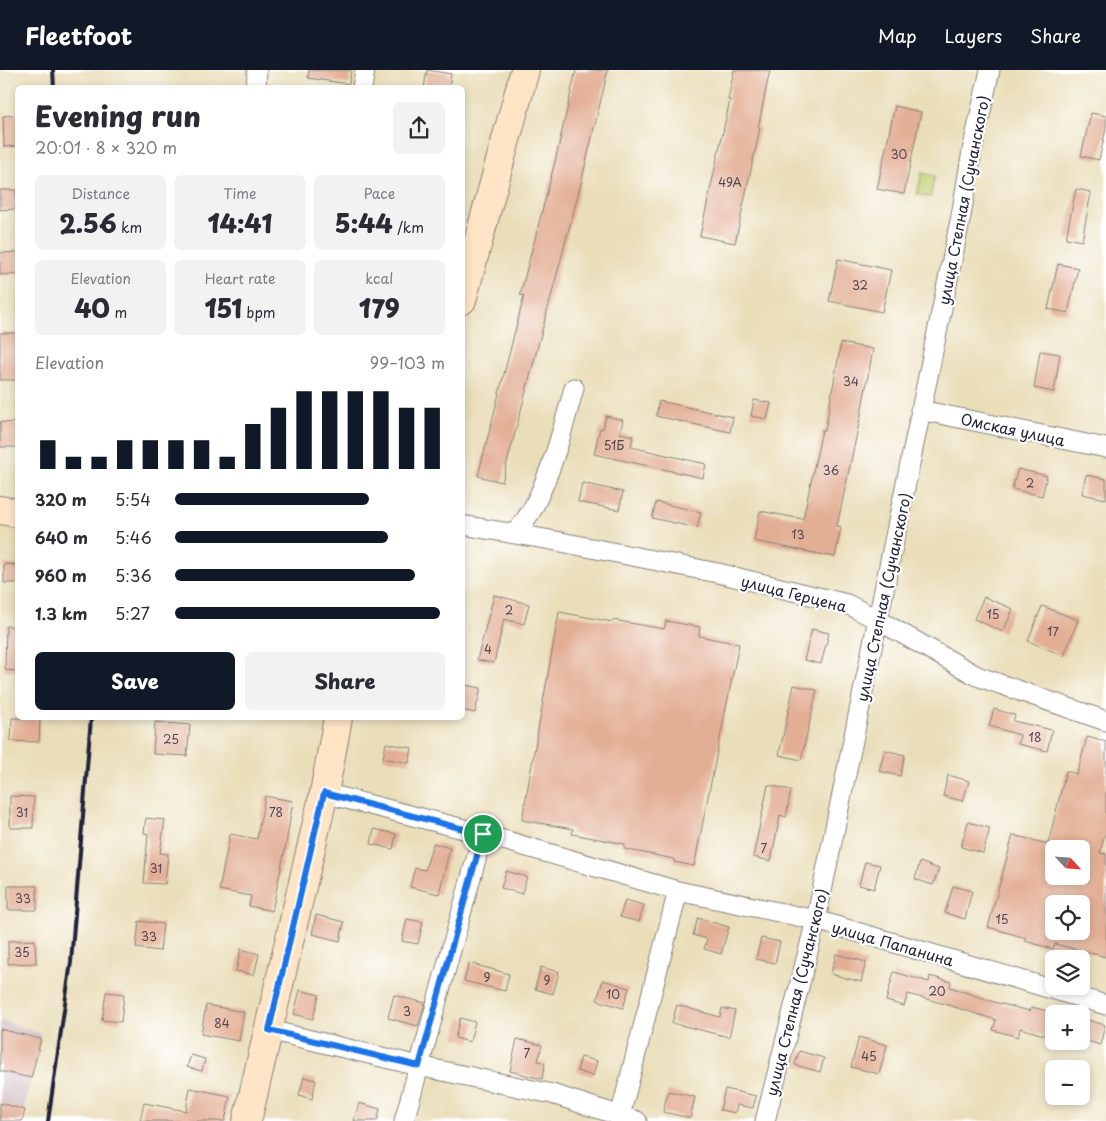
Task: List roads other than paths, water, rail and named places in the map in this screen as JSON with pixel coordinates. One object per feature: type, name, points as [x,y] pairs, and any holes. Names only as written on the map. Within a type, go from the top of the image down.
[{"type":"main road","points":[[465,289],[525,70]]},
{"type":"main road","points":[[0,510],[15,512]]},
{"type":"main road","points":[[249,1120],[324,793],[338,720]]},
{"type":"street","points":[[256,85],[257,70]]},
{"type":"street","points":[[362,85],[365,70]]},
{"type":"street","name":"улица Степная (Сучанского)","points":[[765,1121],[816,920],[990,70]]},
{"type":"street","points":[[515,534],[534,507],[546,479],[555,455],[574,388]]},
{"type":"street","name":"Омская улица","points":[[920,410],[1106,448]]},
{"type":"street","name":"улица Герцена","points":[[465,526],[718,573],[847,604],[977,676],[1106,721]]},
{"type":"street","name":"улица Папанина","points":[[324,793],[483,834],[678,891],[816,920],[1106,1005]]},
{"type":"street","points":[[404,1121],[483,834]]},
{"type":"street","points":[[269,1030],[419,1066],[552,1094],[628,1118],[678,891]]},
{"type":"railway","points":[[53,70],[54,85]]},
{"type":"railway","points":[[48,1121],[71,962],[91,720]]}]
